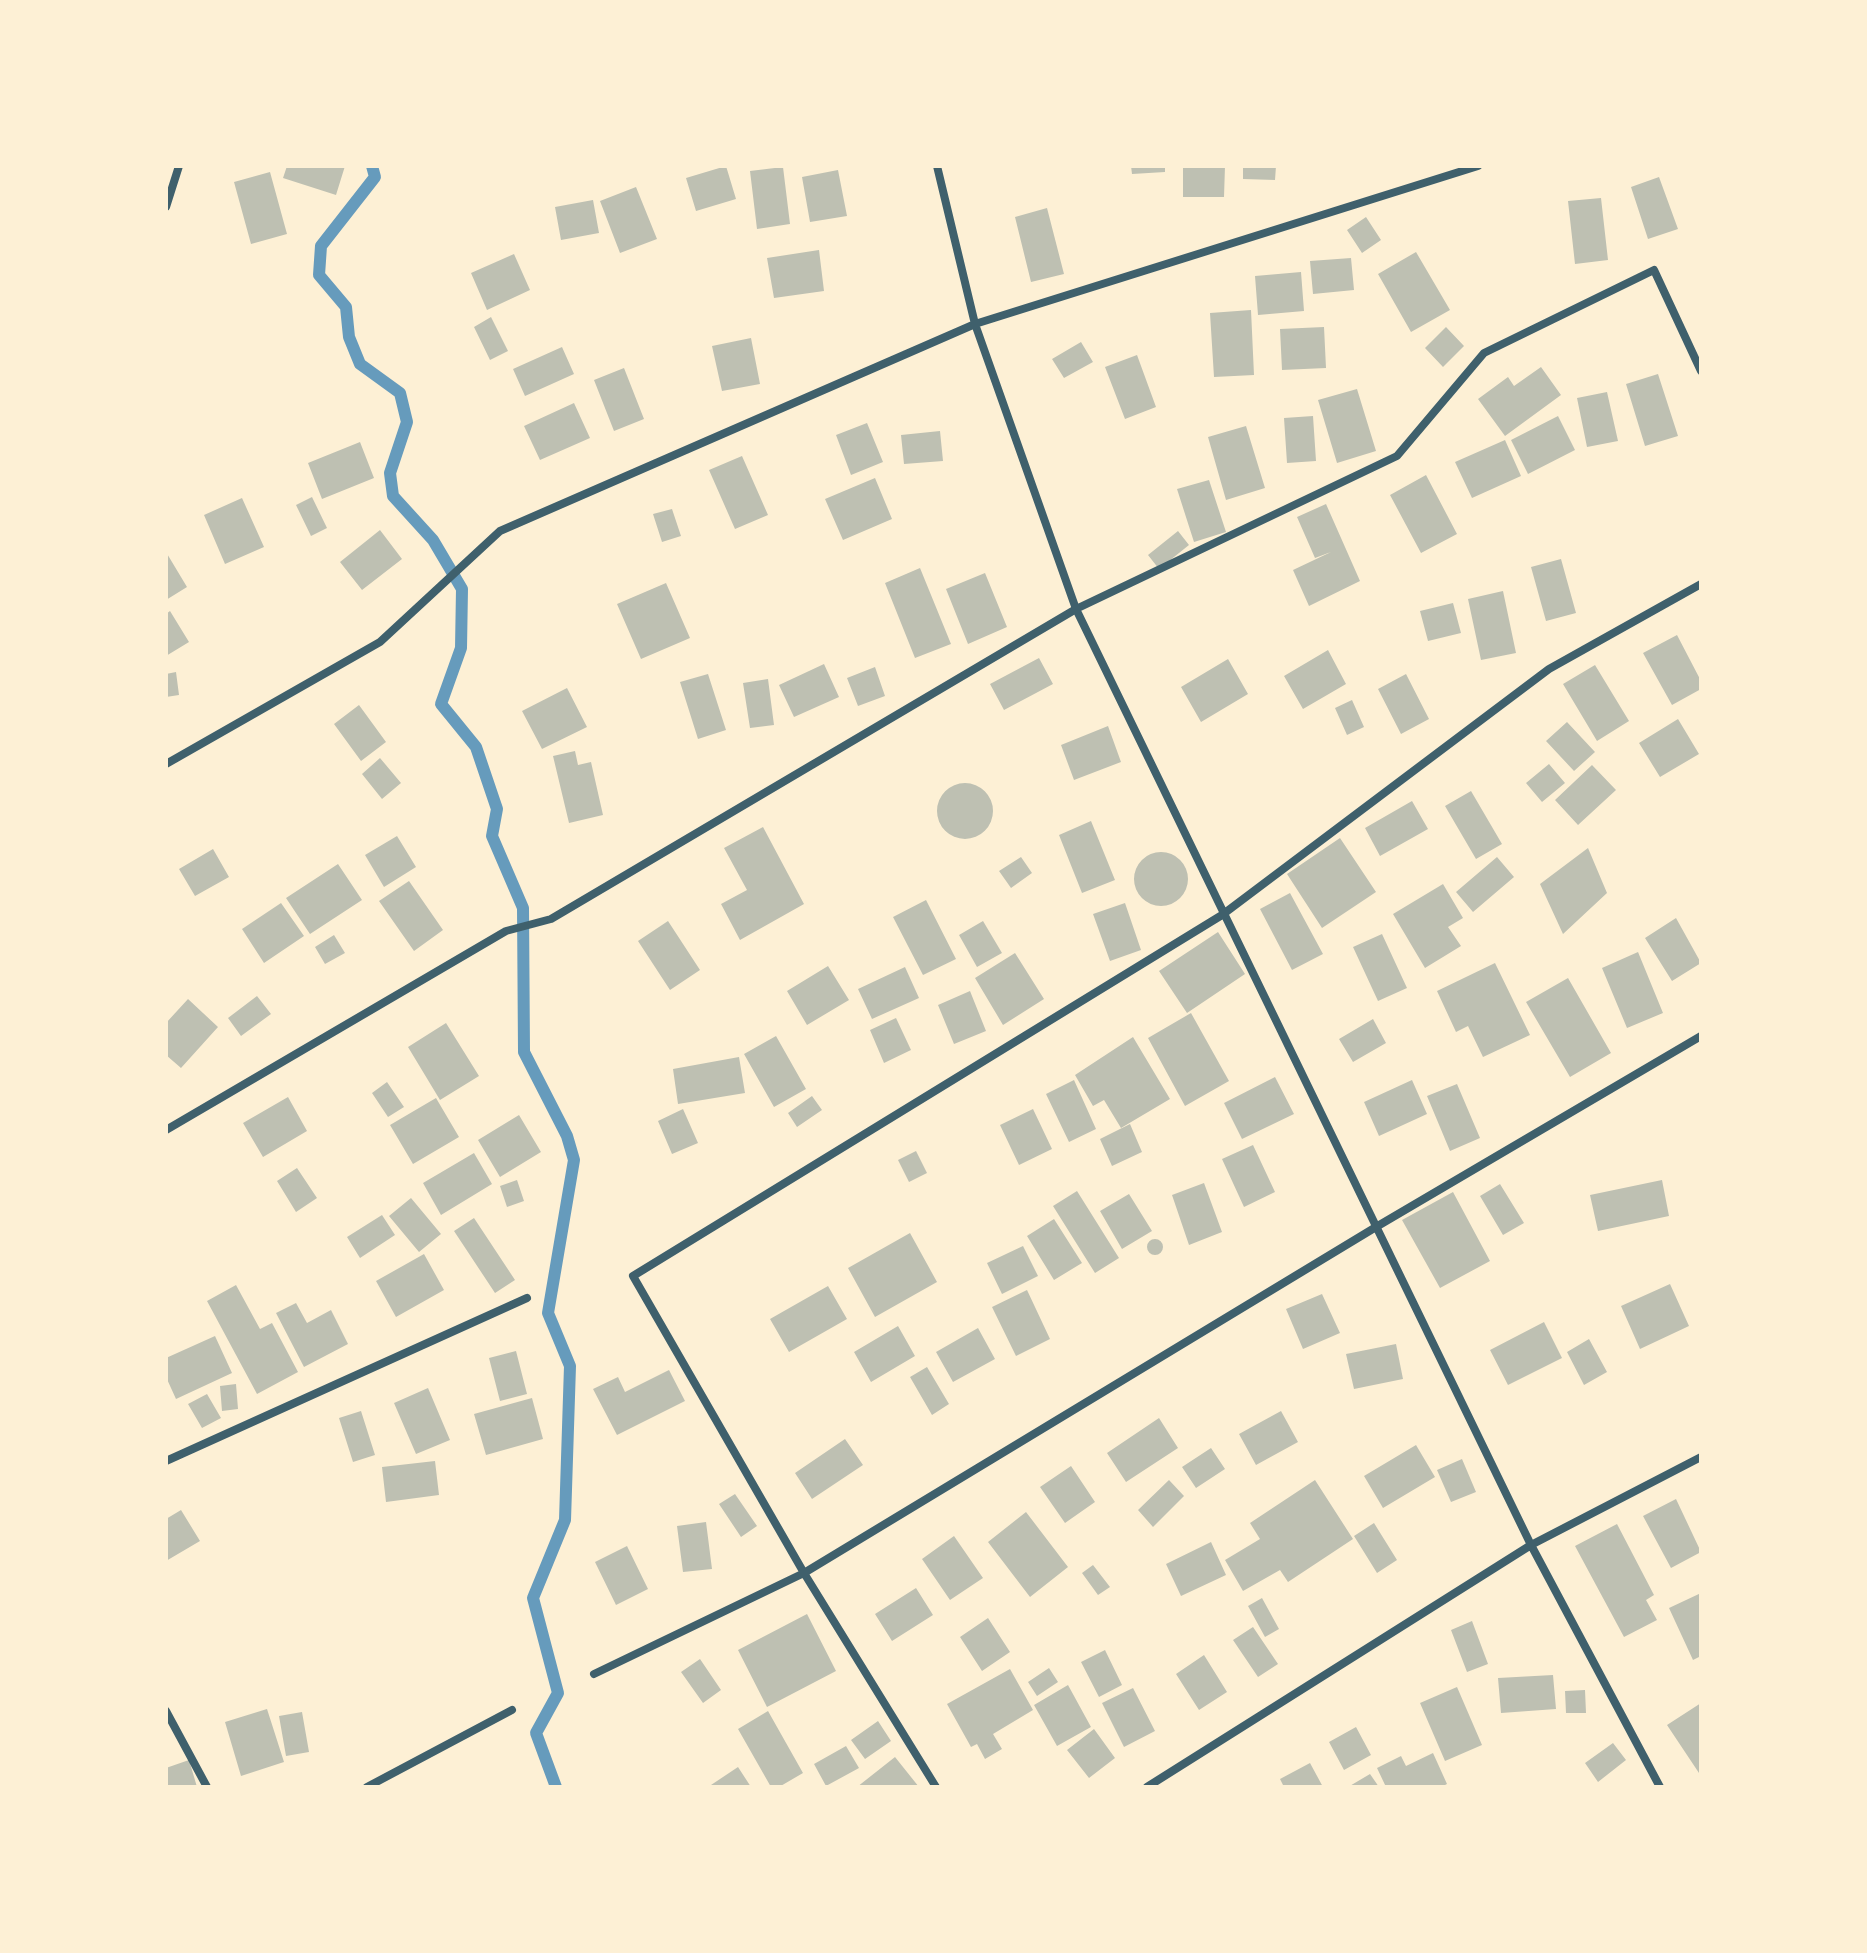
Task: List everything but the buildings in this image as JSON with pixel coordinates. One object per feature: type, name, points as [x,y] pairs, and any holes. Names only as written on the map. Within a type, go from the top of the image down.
[{"type":"street","points":[[166,207],[179,166]]},
{"type":"street","points":[[937,166],[975,324],[1076,609],[1222,915],[1531,1545],[1660,1787]]},
{"type":"street","points":[[166,764],[380,642],[500,531],[975,324],[1478,166]]},
{"type":"street","points":[[166,1130],[506,931],[551,919],[1076,609],[1397,456],[1484,353],[1654,270],[1701,371]]},
{"type":"street","points":[[936,1787],[804,1573],[633,1276],[1222,915],[1549,669],[1701,584]]},
{"type":"street","points":[[594,1674],[804,1573],[1376,1227],[1701,1036]]},
{"type":"street","points":[[166,1461],[527,1298]]},
{"type":"street","points":[[1147,1787],[1531,1545],[1701,1457]]},
{"type":"street","points":[[367,1787],[512,1710]]},
{"type":"street","points":[[166,1711],[207,1787]]},
{"type":"waterway","points":[[372,166],[375,177],[321,246],[319,275],[346,307],[349,337],[360,364],[400,393],[407,422],[390,473],[393,496],[433,540],[462,589],[461,648],[441,704],[476,747],[497,809],[492,836],[523,908],[524,1052],[567,1136],[574,1160],[548,1313],[570,1366],[565,1520],[533,1598],[558,1693],[536,1733],[556,1787]]}]
